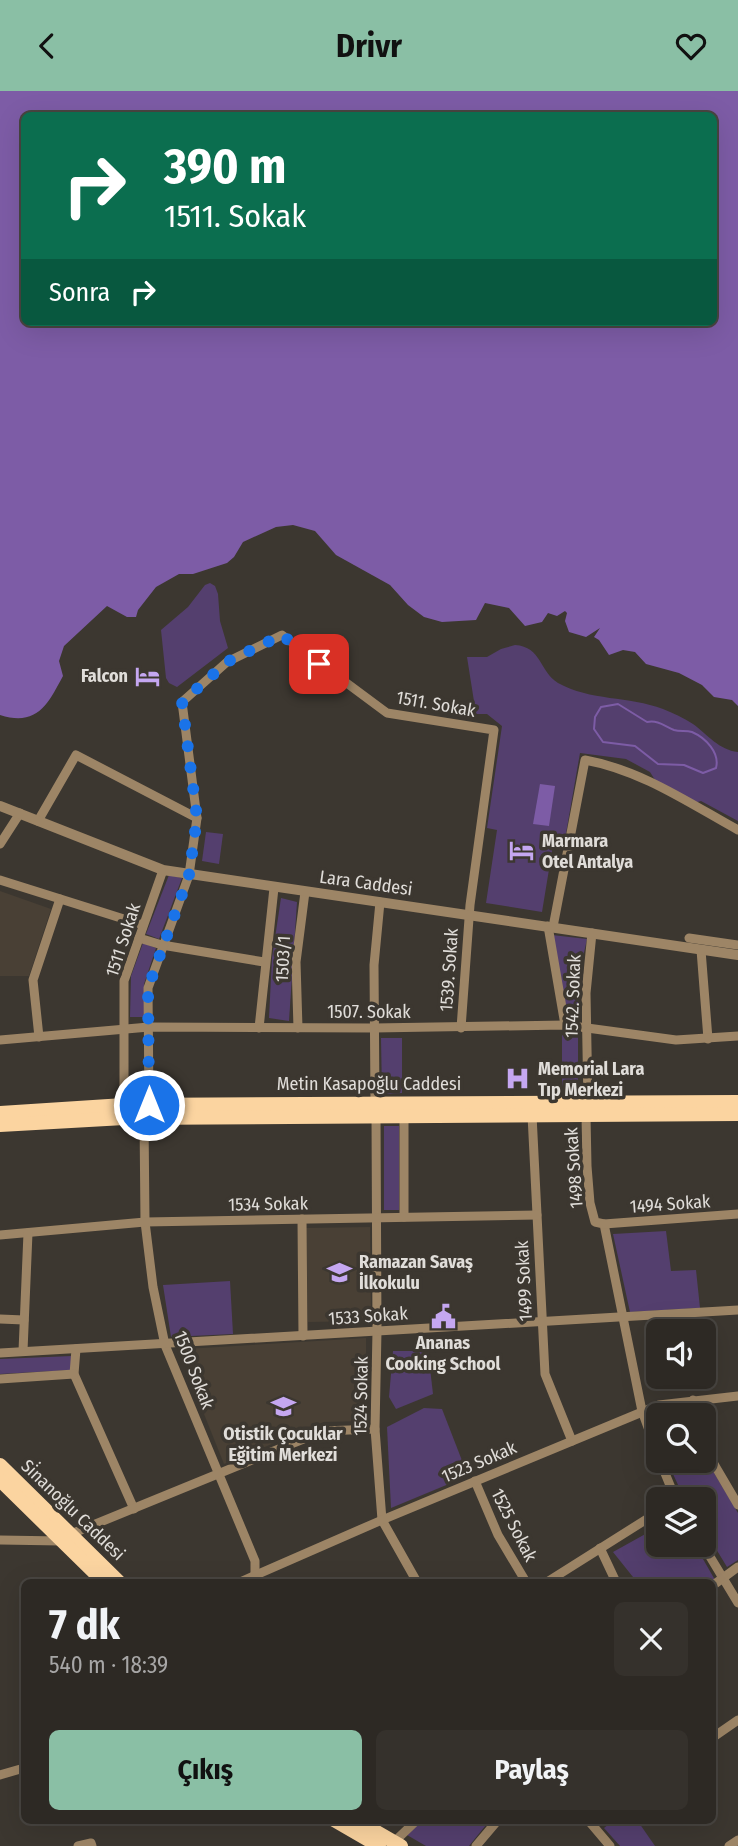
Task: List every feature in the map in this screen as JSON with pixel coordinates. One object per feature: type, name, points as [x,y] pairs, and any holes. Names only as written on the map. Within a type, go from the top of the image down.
[{"type":"main road","name":"Metin Kasapoğlu Caddesi","points":[[376,1109],[404,1116],[532,1115],[738,1102]]},
{"type":"main road","name":"Metin Kasapoğlu Caddesi","points":[[0,1113],[124,1105],[147,1111]]},
{"type":"main road","name":"Metin Kasapoğlu Caddesi","points":[[0,1126],[147,1111],[587,1110],[738,1114]]},
{"type":"main road","name":"Si̇nanoğlu Caddesi","points":[[0,1465],[101,1579]]},
{"type":"main road","name":"Si̇nanoğlu Caddesi","points":[[0,1480],[115,1579]]},
{"type":"main road","points":[[343,1824],[392,1845]]},
{"type":"main road","points":[[362,1824],[392,1845]]},
{"type":"street","name":"1511. Sokak","points":[[147,1111],[148,988],[189,875],[197,818],[182,702],[227,662],[282,635],[387,713],[494,730],[469,915]]},
{"type":"street","points":[[38,821],[76,755],[197,818]]},
{"type":"street","points":[[565,1025],[551,926],[585,760],[613,765],[641,777],[738,830]]},
{"type":"street","name":"Lara Caddesi","points":[[0,806],[163,870],[738,955]]},
{"type":"street","points":[[0,844],[20,813]]},
{"type":"street","name":"1511 Sokak","points":[[124,1105],[124,981],[163,870]]},
{"type":"street","points":[[0,880],[143,925]]},
{"type":"street","points":[[259,1028],[274,888]]},
{"type":"street","name":"1503/1","points":[[298,1028],[296,962],[305,892]]},
{"type":"street","points":[[39,1037],[33,980],[60,899]]},
{"type":"street","name":"1524 Sokak","points":[[380,902],[374,965],[378,1217],[375,1429],[382,1520],[415,1579]]},
{"type":"street","name":"1539. Sokak","points":[[461,1028],[469,915]]},
{"type":"street","name":"1542. Sokak","points":[[587,1110],[586,993],[592,933]]},
{"type":"street","points":[[139,937],[162,945],[264,962]]},
{"type":"street","points":[[689,938],[738,945]]},
{"type":"street","points":[[701,950],[708,1039]]},
{"type":"street","name":"1507. Sokak","points":[[0,1040],[149,1027],[461,1028],[565,1025],[676,1040],[738,1036]]},
{"type":"street","name":"1498 Sokak","points":[[587,1110],[590,1203],[595,1222],[604,1224],[646,1422]]},
{"type":"street","name":"1500 Sokak","points":[[147,1111],[145,1222],[153,1287],[165,1345],[254,1560],[256,1578]]},
{"type":"street","name":"1499 Sokak","points":[[532,1115],[545,1377],[572,1441]]},
{"type":"street","points":[[404,1116],[404,1217]]},
{"type":"street","name":"1494 Sokak","points":[[604,1224],[738,1214]]},
{"type":"street","name":"1534 Sokak","points":[[0,1235],[145,1222],[537,1215]]},
{"type":"street","points":[[302,1219],[303,1336]]},
{"type":"street","points":[[23,1352],[27,1233]]},
{"type":"street","name":"1533 Sokak","points":[[0,1353],[738,1310]]},
{"type":"street","points":[[0,1318],[24,1320]]},
{"type":"street","points":[[76,1349],[74,1374],[134,1509]]},
{"type":"street","points":[[0,1379],[74,1374]]},
{"type":"street","name":"1523 Sokak","points":[[256,1578],[382,1520],[642,1411],[659,1405],[738,1396]]},
{"type":"street","points":[[0,1540],[67,1538],[323,1431],[375,1429]]},
{"type":"street","points":[[716,1467],[738,1505]]},
{"type":"street","name":"1525 Sokak","points":[[475,1481],[498,1535],[524,1579]]},
{"type":"street","points":[[552,1579],[646,1519]]},
{"type":"street","points":[[600,1548],[614,1579]]},
{"type":"street","points":[[710,1557],[738,1603]]},
{"type":"street","points":[[716,1583],[738,1567]]},
{"type":"street","points":[[716,1736],[736,1725]]},
{"type":"street","points":[[0,1775],[21,1769]]},
{"type":"street","points":[[392,1845],[413,1824]]},
{"type":"street","points":[[475,1846],[494,1824]]},
{"type":"street","points":[[592,1824],[610,1846]]},
{"type":"street","points":[[729,1846],[738,1840]]},
{"type":"street","points":[[78,1846],[91,1843],[92,1846]]},
{"type":"shaded area","points":[[0,91],[738,91],[738,706],[732,700],[714,697],[702,685],[679,673],[646,664],[635,652],[623,650],[609,655],[594,637],[600,628],[586,637],[569,632],[565,611],[557,616],[548,613],[542,622],[525,626],[509,608],[485,603],[476,620],[442,622],[424,617],[408,605],[390,585],[336,555],[315,531],[293,525],[276,527],[243,542],[227,563],[193,574],[179,574],[156,587],[138,610],[136,617],[127,617],[107,606],[64,646],[59,661],[63,676],[46,704],[32,715],[13,718],[0,715]]},
{"type":"shaded area","points":[[210,583],[215,586],[218,594],[220,621],[228,648],[177,687],[166,678],[161,630]]},
{"type":"shaded area","points":[[515,645],[530,650],[552,678],[570,689],[663,709],[693,724],[719,745],[738,752],[738,821],[701,801],[694,803],[655,780],[650,772],[626,759],[580,753],[565,839],[554,839],[542,912],[486,903],[497,830],[487,828],[502,726],[487,714],[476,714],[467,657],[487,657]]},
{"type":"shaded area","points":[[540,784],[555,786],[549,826],[533,824]]},
{"type":"shaded area","points":[[206,832],[223,834],[219,864],[202,861]]},
{"type":"shaded area","points":[[169,875],[182,878],[159,939],[146,934]]},
{"type":"shaded area","points":[[0,891],[51,909],[29,976],[0,976]]},
{"type":"shaded area","points":[[281,898],[297,902],[289,1021],[269,1018],[272,958]]},
{"type":"shaded area","points":[[552,935],[587,939],[580,971],[577,1018],[566,1018]]},
{"type":"shaded area","points":[[143,943],[156,948],[144,984],[144,1017],[130,1017],[131,976]]},
{"type":"shaded area","points":[[562,1035],[578,1035],[578,1094],[562,1095]]},
{"type":"shaded area","points":[[381,1038],[402,1038],[402,1093],[382,1094]]},
{"type":"shaded area","points":[[384,1126],[399,1126],[399,1210],[384,1210]]},
{"type":"shaded area","name":"Ramazan Savaş İlkokulu","points":[[370,1227],[371,1317],[368,1321],[308,1322],[306,1228]]},
{"type":"shaded area","points":[[666,1231],[671,1271],[696,1270],[700,1308],[630,1312],[613,1234]]},
{"type":"shaded area","points":[[230,1281],[233,1334],[171,1337],[163,1285]]},
{"type":"shaded area","name":"Otistik Çocuklar Eğitim Merkezi","points":[[366,1338],[366,1421],[324,1422],[224,1464],[192,1384],[185,1349]]},
{"type":"shaded area","points":[[393,1351],[428,1351],[433,1394],[396,1409],[389,1397]]},
{"type":"shaded area","points":[[72,1356],[72,1370],[0,1374],[0,1359]]},
{"type":"shaded area","points":[[424,1408],[442,1409],[468,1476],[391,1508],[387,1427]]},
{"type":"shaded area","points":[[673,1473],[714,1473],[738,1513],[738,1560],[727,1567],[716,1549],[716,1487],[679,1487]]},
{"type":"shaded area","points":[[646,1534],[646,1557],[702,1557],[714,1579],[635,1579],[613,1552]]},
{"type":"shaded area","points":[[419,1824],[487,1824],[469,1846],[426,1846],[407,1835]]},
{"type":"shaded area","points":[[609,1824],[640,1824],[655,1846],[620,1846],[604,1828]]},
{"type":"waterway","points":[[618,704],[647,722],[658,723],[674,730],[690,731],[697,735],[707,742],[714,752],[716,768],[703,773],[684,765],[658,764],[635,746],[603,742],[594,729],[595,717],[601,707],[618,704]]},
{"type":"place","name":"Falcon","points":[[148,676]]},
{"type":"place","name":"Marmara Otel Antalya","points":[[522,851]]},
{"type":"place","name":"Memorial Lara Tıp Merkezi","points":[[518,1079]]},
{"type":"place","name":"Ramazan Savaş İlkokulu","points":[[339,1272]]},
{"type":"place","name":"Ananas Cooking School","points":[[443,1316]]},
{"type":"place","name":"Otistik Çocuklar Eğitim Merkezi","points":[[283,1407]]},
{"type":"route","points":[[149,1105],[148,988],[189,875],[197,818],[182,702],[227,662],[282,635],[319,664]]}]
